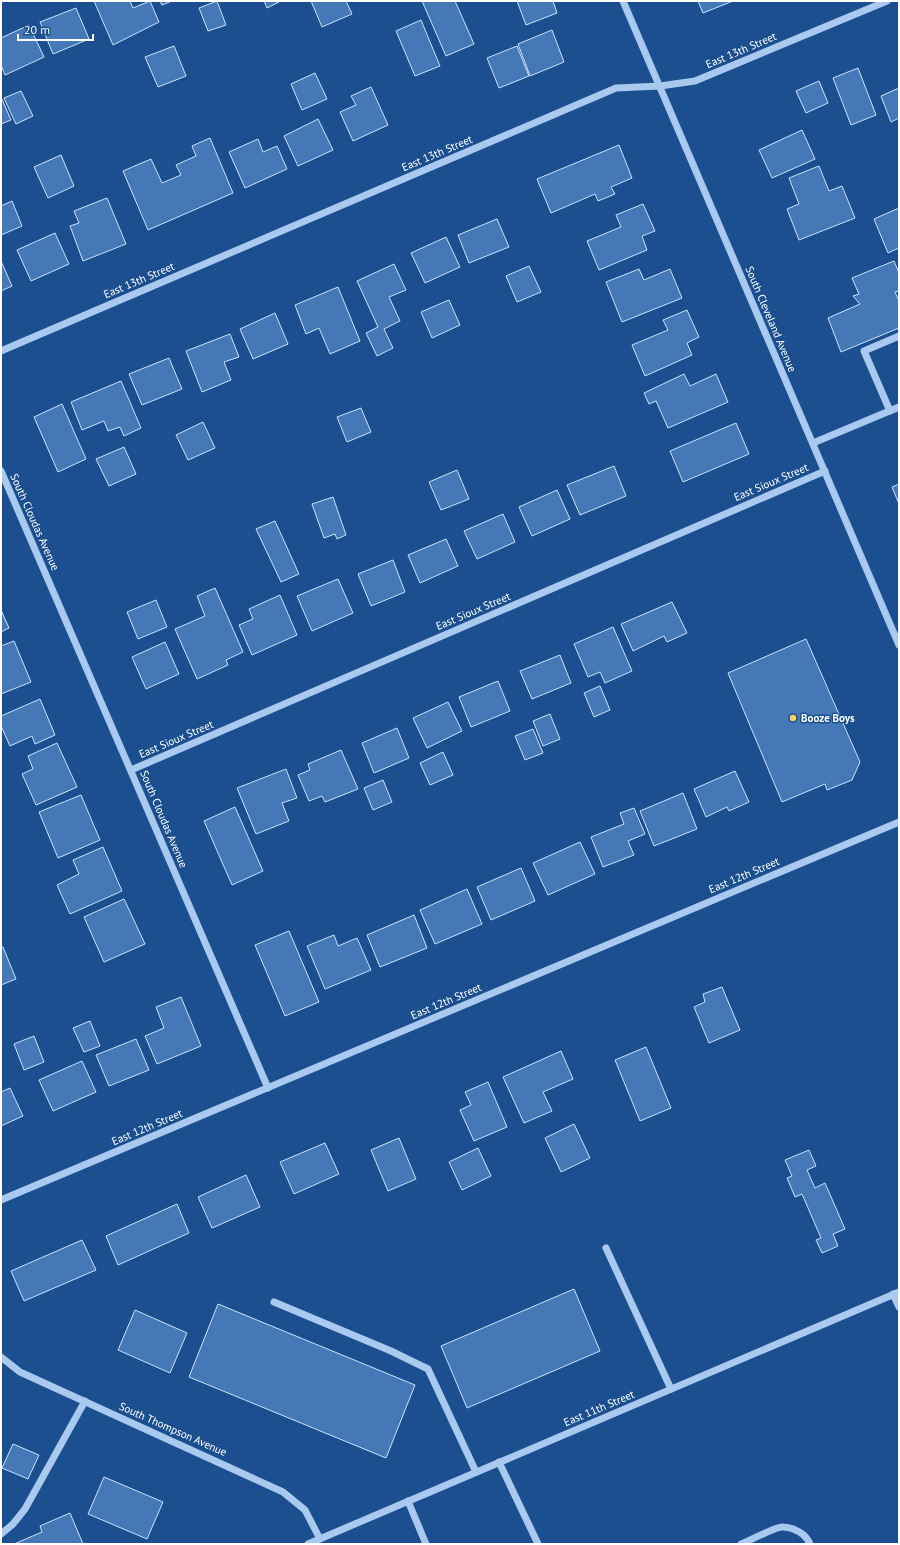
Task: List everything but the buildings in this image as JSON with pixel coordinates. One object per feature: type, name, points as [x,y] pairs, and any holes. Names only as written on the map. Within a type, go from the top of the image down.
[{"type":"street","name":"South Cleveland Avenue","points":[[623,1],[899,645]]},
{"type":"street","name":"East 13th Street","points":[[1,351],[616,88],[660,86],[695,81],[887,1]]},
{"type":"street","points":[[890,411],[864,351],[899,336]]},
{"type":"street","points":[[813,443],[899,407]]},
{"type":"street","name":"South Cloudas Avenue","points":[[1,471],[268,1088]]},
{"type":"street","name":"East Sioux Street","points":[[131,770],[824,471]]},
{"type":"street","name":"East 12th Street","points":[[1,1200],[899,822]]},
{"type":"street","points":[[606,1248],[671,1389]]},
{"type":"street","points":[[896,1293],[899,1307]]},
{"type":"street","name":"East 11th Street","points":[[308,1544],[896,1293]]},
{"type":"street","points":[[274,1302],[391,1350],[428,1368],[476,1472]]},
{"type":"street","name":"South Thompson Avenue","points":[[1,1357],[20,1372],[283,1492],[305,1510],[320,1539]]},
{"type":"street","points":[[1,1534],[13,1524],[25,1509],[84,1401]]},
{"type":"street","points":[[499,1462],[538,1544]]},
{"type":"street","points":[[408,1501],[426,1544]]},
{"type":"street","points":[[741,1544],[781,1527],[797,1530],[808,1538],[810,1544]]},
{"type":"place","name":"Booze Boys","points":[[793,718]]}]
